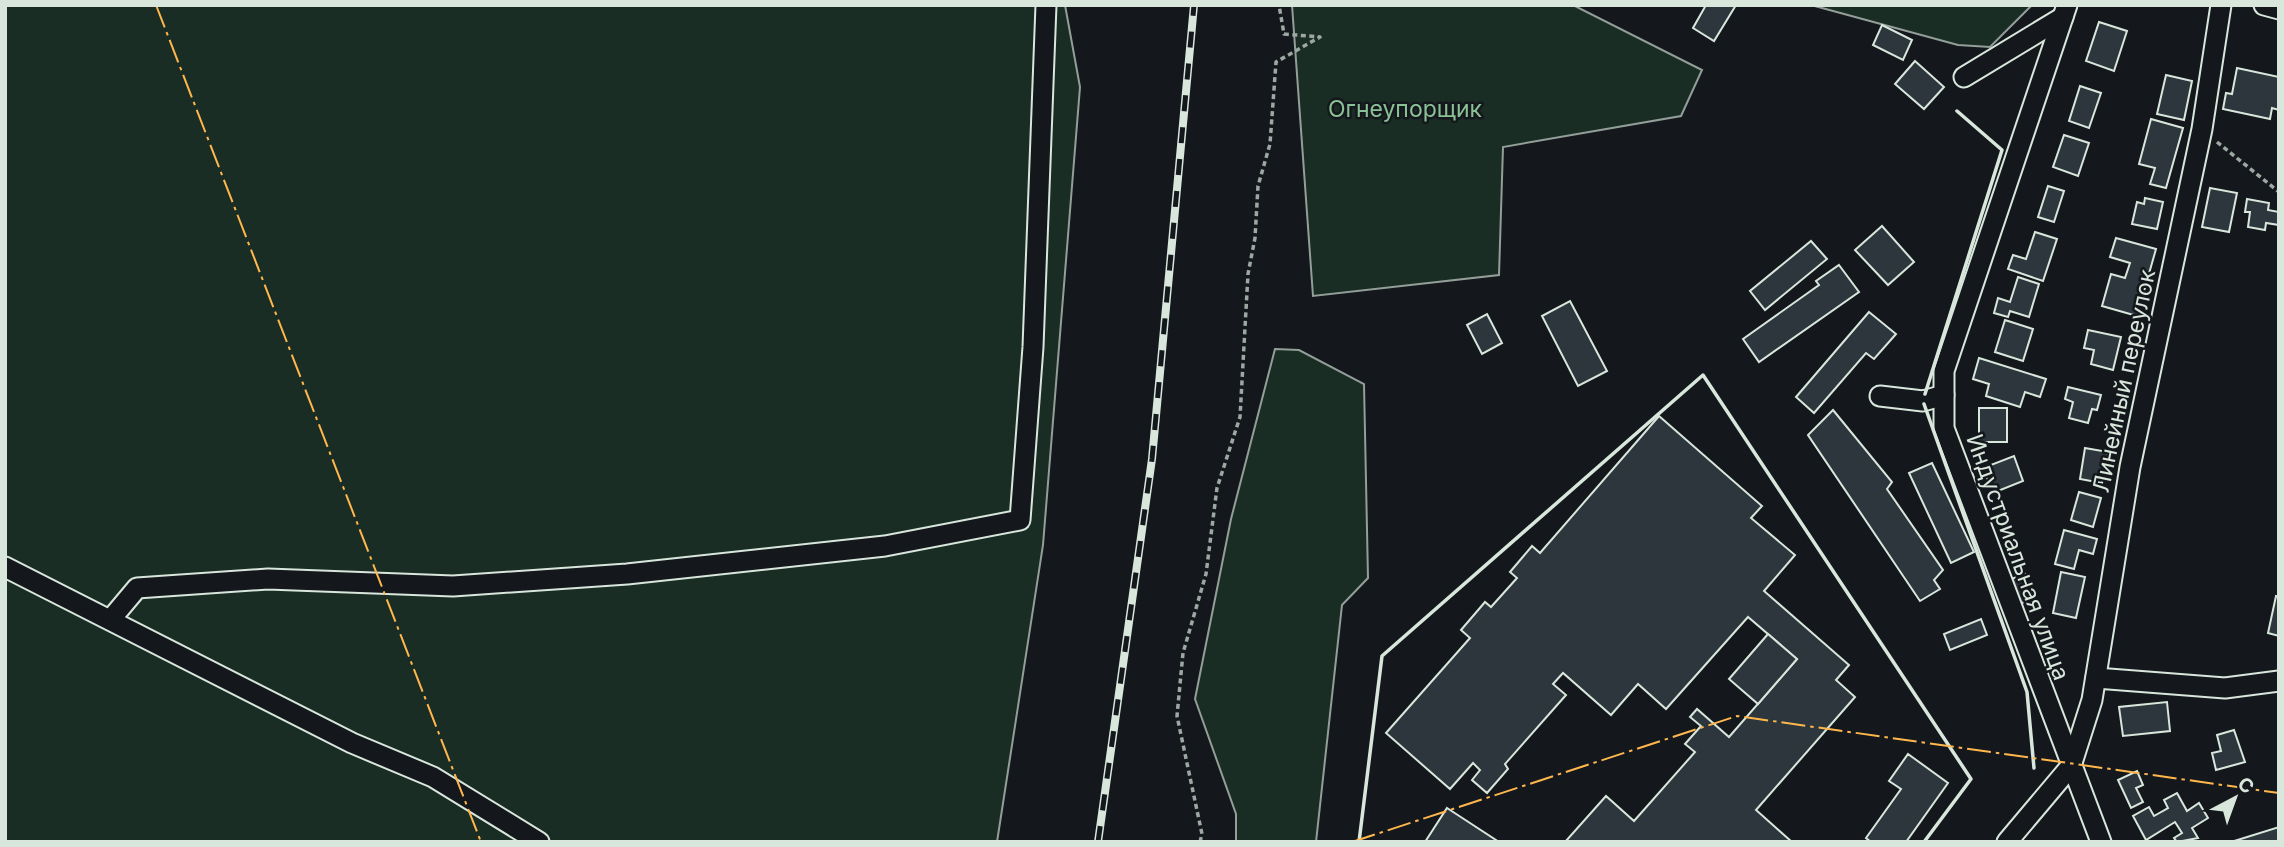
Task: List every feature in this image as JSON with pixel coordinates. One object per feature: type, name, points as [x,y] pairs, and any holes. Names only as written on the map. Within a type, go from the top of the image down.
[{"type":"street","points":[[111,619],[137,588],[268,579],[453,586],[627,574],[885,546],[1020,520],[1033,347],[1046,5]]},
{"type":"street","name":"Линейный переулок","points":[[2071,766],[2095,678],[2130,467],[2202,129],[2221,5]]},
{"type":"street","points":[[2264,5],[2279,9]]},
{"type":"street","points":[[1964,77],[2065,11]]},
{"type":"street","name":"Индустриальная улица","points":[[2065,11],[1944,371],[1944,428],[2101,842]]},
{"type":"street","points":[[1880,396],[1923,401],[1944,395]]},
{"type":"street","points":[[5,567],[111,619],[195,666],[352,743],[433,777],[539,842]]},
{"type":"street","points":[[2095,678],[2225,688],[2279,681]]},
{"type":"street","points":[[2007,842],[2071,766]]},
{"type":"path","points":[[1200,842],[1202,834],[1192,779],[1177,716],[1183,653],[1206,574],[1217,488],[1240,417],[1248,274],[1255,238],[1258,186],[1270,144],[1276,62],[1320,37],[1284,34],[1279,5]]},
{"type":"path","points":[[2202,129],[2279,192]]},
{"type":"green space","points":[[5,5],[1065,5],[1080,87],[1043,545],[997,842],[5,842]]},
{"type":"green space","name":"Огнеупорщик","points":[[1292,5],[1573,5],[1702,70],[1681,116],[1503,147],[1499,275],[1313,296]]},
{"type":"green space","points":[[1811,5],[2032,5],[1990,47],[1958,45]]},
{"type":"green space","points":[[1275,349],[1299,350],[1364,384],[1368,578],[1342,605],[1316,842],[1236,842],[1236,814],[1195,699],[1231,519]]},
{"type":"building","points":[[1706,5],[1736,5],[1714,41],[1693,28]]},
{"type":"building","points":[[2099,22],[2127,31],[2114,71],[2086,61]]},
{"type":"building","points":[[1882,25],[1912,40],[1903,60],[1873,45]]},
{"type":"building","points":[[1915,61],[1944,87],[1924,109],[1895,84]]},
{"type":"building","points":[[2237,68],[2279,77],[2279,110],[2272,108],[2270,119],[2223,109],[2226,93],[2232,94]]},
{"type":"building","points":[[2166,75],[2192,81],[2184,120],[2157,114]]},
{"type":"building","points":[[2080,86],[2101,93],[2089,128],[2069,121]]},
{"type":"building","points":[[2151,119],[2183,128],[2166,188],[2150,184],[2155,168],[2139,164]]},
{"type":"building","points":[[2064,135],[2089,143],[2078,176],[2053,167]]},
{"type":"building","points":[[2048,186],[2064,191],[2054,222],[2038,217]]},
{"type":"building","points":[[2210,188],[2237,193],[2229,232],[2202,227]]},
{"type":"building","points":[[2145,198],[2163,202],[2157,229],[2132,224],[2137,202],[2144,204]]},
{"type":"building","points":[[2247,199],[2269,203],[2268,210],[2279,212],[2279,225],[2266,223],[2265,230],[2248,227],[2250,212],[2245,212]]},
{"type":"building","points":[[1882,226],[1914,262],[1888,285],[1855,250]]},
{"type":"building","points":[[2035,232],[2057,239],[2043,281],[2008,269],[2013,255],[2026,259]]},
{"type":"building","points":[[2116,238],[2156,249],[2137,316],[2102,306],[2111,274],[2125,278],[2130,263],[2110,257]]},
{"type":"building","points":[[1811,241],[1827,259],[1765,310],[1750,291]]},
{"type":"building","points":[[1839,265],[1859,292],[1759,362],[1743,339],[1819,285],[1816,281]]},
{"type":"building","points":[[2018,277],[2039,284],[2029,317],[2010,311],[2008,317],[1994,313],[1998,298],[2010,302]]},
{"type":"building","points":[[1570,301],[1607,371],[1578,386],[1542,316]]},
{"type":"building","points":[[1869,312],[1896,334],[1874,359],[1866,353],[1814,413],[1796,397]]},
{"type":"building","points":[[1487,314],[1502,343],[1482,354],[1467,325]]},
{"type":"building","points":[[2005,320],[2033,329],[2023,361],[1995,352]]},
{"type":"building","points":[[2088,330],[2121,337],[2113,370],[2091,364],[2094,350],[2084,348]]},
{"type":"building","points":[[1979,358],[2046,379],[2040,397],[2025,392],[2020,407],[1986,396],[1989,384],[1973,379]]},
{"type":"building","points":[[2068,387],[2101,395],[2097,410],[2092,409],[2088,423],[2069,418],[2073,402],[2065,399]]},
{"type":"building","points":[[1979,408],[2007,408],[2007,442],[1979,442]]},
{"type":"building","points":[[1833,410],[1892,482],[1887,489],[1943,570],[1934,580],[1940,589],[1920,601],[1808,435]]},
{"type":"building","points":[[1659,416],[1762,506],[1751,518],[1795,555],[1764,591],[1849,665],[1836,680],[1855,697],[1756,810],[1792,842],[1565,842],[1606,796],[1634,821],[1695,752],[1685,744],[1701,726],[1690,717],[1697,709],[1729,737],[1797,659],[1748,617],[1666,709],[1638,684],[1611,715],[1563,673],[1553,684],[1566,695],[1505,764],[1508,769],[1487,793],[1472,780],[1480,770],[1473,763],[1450,789],[1386,733],[1470,638],[1461,630],[1485,602],[1491,607],[1517,578],[1510,572],[1532,546],[1540,553]]},
{"type":"building","points":[[2085,448],[2108,452],[2102,483],[2080,479]]},
{"type":"building","points":[[2014,456],[2023,481],[1993,493],[1983,468]]},
{"type":"building","points":[[1932,463],[1974,552],[1951,563],[1909,473]]},
{"type":"building","points":[[2079,492],[2101,498],[2093,527],[2071,520]]},
{"type":"building","points":[[2064,530],[2097,539],[2093,554],[2079,550],[2074,569],[2055,564]]},
{"type":"building","points":[[2061,572],[2085,577],[2076,618],[2053,613]]},
{"type":"building","points":[[2025,574],[2033,599],[2019,604],[2011,579]]},
{"type":"building","points":[[2276,596],[2279,597],[2279,636],[2268,633]]},
{"type":"building","points":[[1981,619],[1987,635],[1950,650],[1944,634]]},
{"type":"building","points":[[1768,634],[1797,659],[1758,704],[1729,679]]},
{"type":"building","points":[[2167,702],[2170,731],[2123,736],[2119,707]]},
{"type":"building","points":[[2234,730],[2245,762],[2216,770],[2212,753],[2221,751],[2217,735]]},
{"type":"building","points":[[1908,754],[1948,783],[1906,842],[1871,842],[1866,838],[1901,789],[1889,781]]},
{"type":"building","points":[[2137,771],[2143,785],[2136,788],[2143,802],[2131,808],[2118,780]]},
{"type":"building","points":[[2177,793],[2187,811],[2199,803],[2208,818],[2192,828],[2198,838],[2177,842],[2174,838],[2182,833],[2175,822],[2146,840],[2133,816],[2149,807],[2154,816],[2168,808],[2164,800]]},
{"type":"building","points":[[1447,808],[1499,842],[1425,842]]},
{"type":"building","points":[[2279,827],[2279,842],[2231,842]]},
{"type":"railway","points":[[1098,842],[1152,459],[1194,5]]},
{"type":"wall","points":[[1925,394],[2002,150],[1957,111]]},
{"type":"wall","points":[[1359,842],[1382,656],[1703,375],[1971,779],[1924,842]]},
{"type":"wall","points":[[1924,404],[2027,692],[2034,768]]},
{"type":"power","points":[[156,5],[481,842]]},
{"type":"power","points":[[1352,842],[1737,716],[2279,793]]}]
